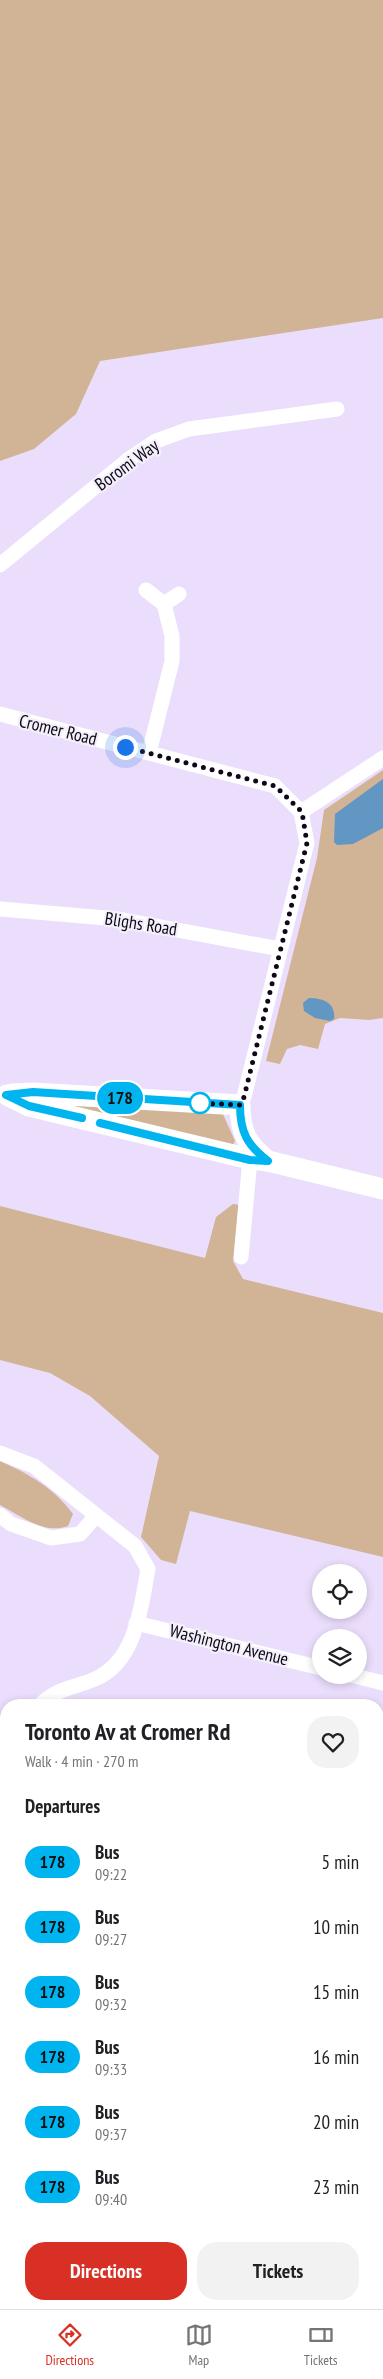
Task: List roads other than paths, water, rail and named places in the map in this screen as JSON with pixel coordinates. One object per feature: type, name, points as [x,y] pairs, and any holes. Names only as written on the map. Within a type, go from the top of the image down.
[{"type":"street","name":"Boromi Way","points":[[0,565],[129,459],[156,441],[189,429],[337,409]]},
{"type":"street","points":[[146,590],[164,604],[172,636],[172,660],[149,752]]},
{"type":"street","points":[[164,604],[180,594]]},
{"type":"street","name":"Cromer Road","points":[[0,714],[275,786],[302,812]]},
{"type":"street","points":[[241,1257],[259,1160],[249,1145],[241,1124],[240,1105],[244,1097],[307,843],[302,812],[383,758]]},
{"type":"street","name":"Blighs Road","points":[[0,910],[118,919],[280,949]]},
{"type":"street","points":[[3,1094],[33,1092],[240,1105]]},
{"type":"street","points":[[3,1094],[29,1106],[383,1189]]},
{"type":"street","points":[[0,1453],[34,1466],[134,1546],[148,1569],[130,1644],[119,1661],[107,1672],[50,1694],[45,1699]]},
{"type":"street","points":[[0,1515],[11,1524],[51,1538],[80,1534],[96,1516]]},
{"type":"street","name":"Washington Avenue","points":[[136,1623],[312,1666]]},
{"type":"street","points":[[367,1679],[383,1683]]},
{"type":"water","points":[[383,779],[383,828],[353,844],[337,845],[334,842],[335,814]]},
{"type":"water","points":[[309,998],[328,1002],[333,1009],[334,1019],[330,1021],[315,1018],[304,1011],[303,1003]]}]
